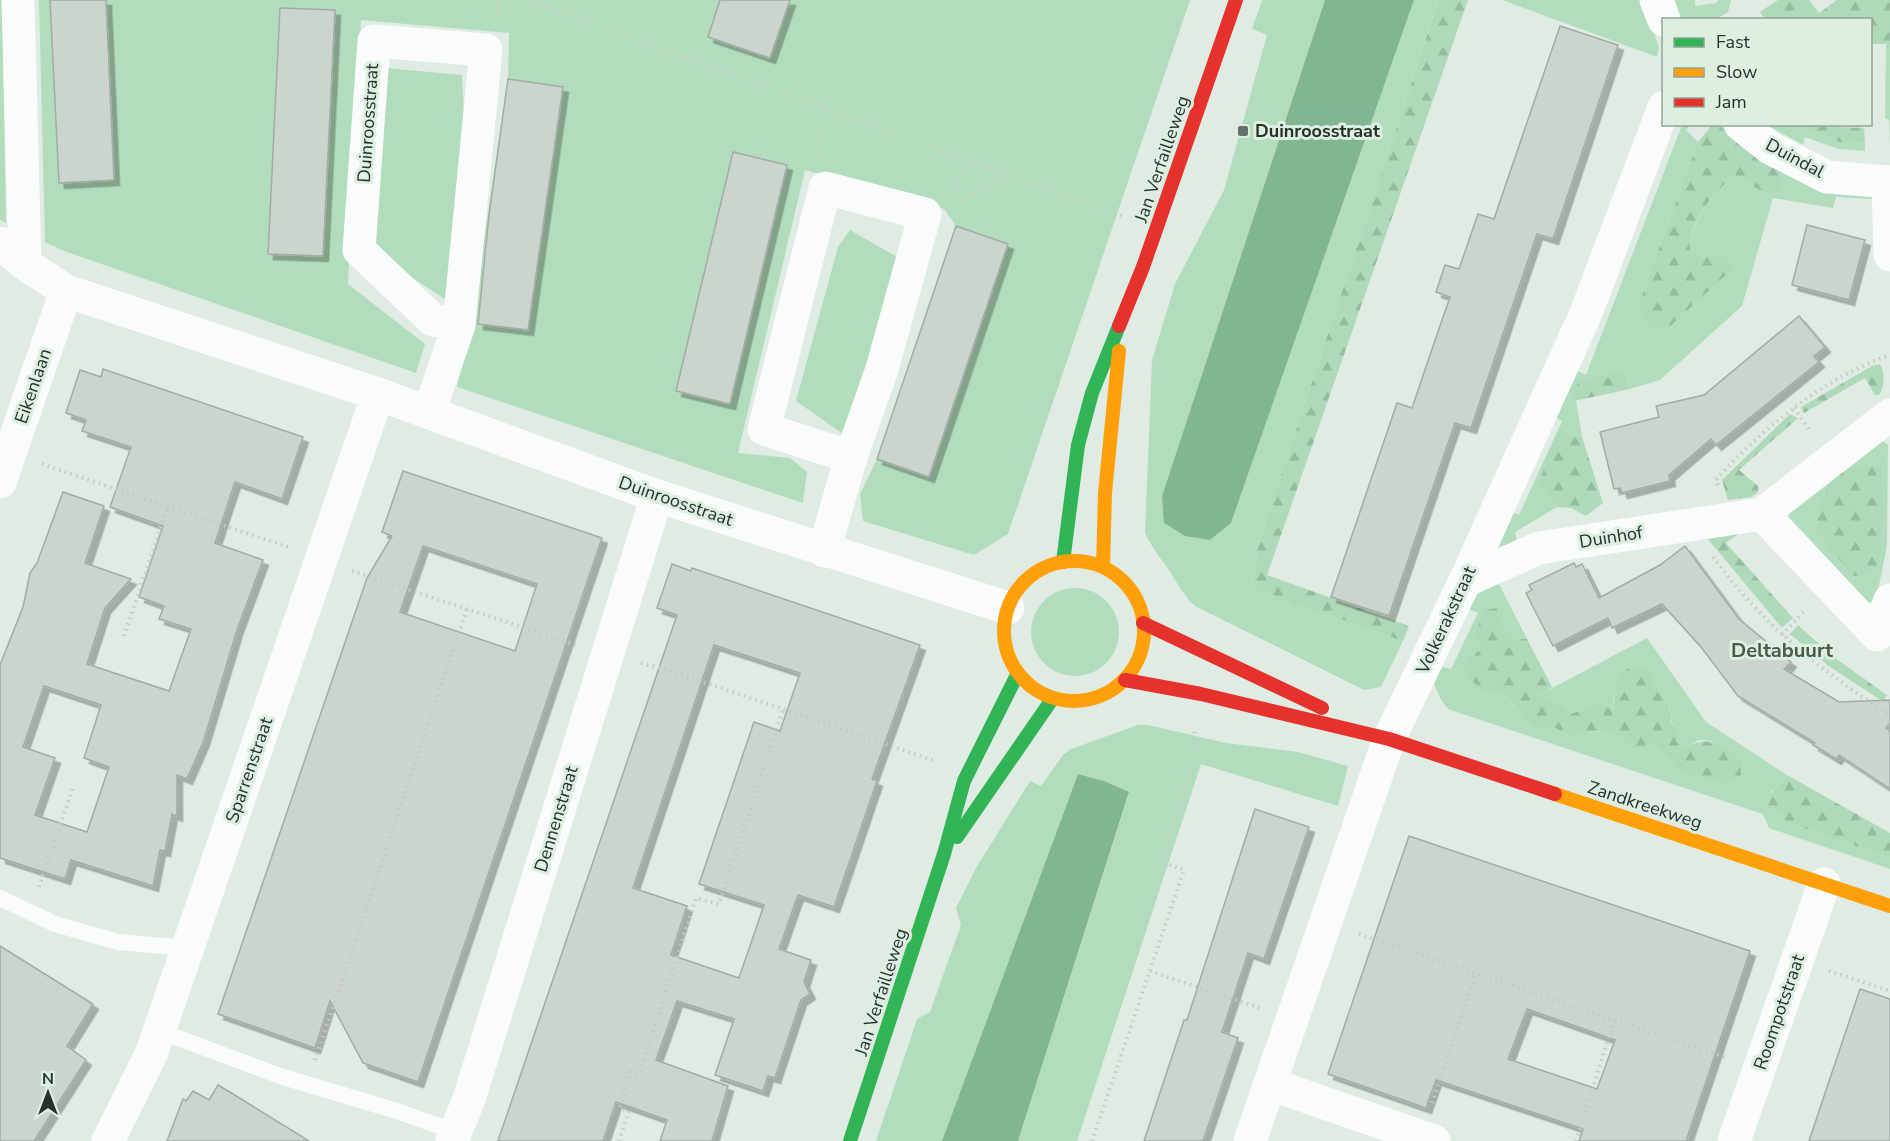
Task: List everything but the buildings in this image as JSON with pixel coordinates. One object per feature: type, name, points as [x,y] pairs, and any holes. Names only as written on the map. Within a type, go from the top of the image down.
[{"type":"street","points":[[18,0],[25,264]]},
{"type":"street","name":"Jan Verfailleweg","points":[[1062,562],[1078,445],[1092,393],[1120,328],[1157,229],[1236,0]]},
{"type":"street","points":[[1656,0],[1663,18]]},
{"type":"street","name":"Duinroosstraat","points":[[429,412],[459,325],[486,50],[374,41],[359,250],[433,320],[459,325]]},
{"type":"street","name":"Volkerakstraat","points":[[1250,1141],[1389,739],[1465,581],[1586,313],[1662,111]]},
{"type":"street","name":"Duindal","points":[[1742,126],[1770,148],[1827,177],[1889,182]]},
{"type":"street","points":[[1889,182],[1890,255]]},
{"type":"street","points":[[824,551],[851,457],[882,369],[925,214],[825,188],[764,429],[851,457]]},
{"type":"street","name":"Duinroosstraat","points":[[0,243],[25,264],[66,291],[378,394],[657,496],[1008,608]]},
{"type":"street","name":"Eikenlaan","points":[[5,468],[66,291]]},
{"type":"street","name":"Jan Verfailleweg","points":[[1103,567],[1107,471],[1120,328]]},
{"type":"street","name":"Sparrenstraat","points":[[108,1141],[152,1052],[378,394]]},
{"type":"street","name":"Duinhof","points":[[1465,581],[1539,549],[1762,514],[1890,415]]},
{"type":"street","name":"Dennenstraat","points":[[454,1137],[469,1099],[657,496]]},
{"type":"street","points":[[1762,514],[1883,643]]},
{"type":"street","points":[[1081,561],[1103,567],[1127,585],[1136,600],[1143,623],[1142,648],[1135,666],[1125,680],[1107,694],[1091,700],[1062,701],[1035,692],[1018,673],[1008,649],[1005,626],[1008,608],[1018,591],[1034,573],[1062,562],[1081,561]]},
{"type":"street","points":[[1883,643],[1890,600]]},
{"type":"street","name":"Zandkreekweg","points":[[1143,623],[1389,739]]},
{"type":"street","name":"Jan Verfailleweg","points":[[850,1141],[944,854],[964,781],[1018,673]]},
{"type":"street","name":"Zandkreekweg","points":[[1125,680],[1201,694],[1389,739],[1890,906]]},
{"type":"street","name":"Jan Verfailleweg","points":[[944,854],[1053,698]]},
{"type":"street","name":"Roompotstraat","points":[[1734,1141],[1824,884]]},
{"type":"street","points":[[1270,1084],[1428,1139]]},
{"type":"lane","points":[[0,898],[55,924],[118,942],[187,948]]},
{"type":"lane","points":[[159,1031],[307,1084],[397,1110],[454,1137]]},
{"type":"path","points":[[528,0],[1157,229]]},
{"type":"path","points":[[825,108],[814,168],[825,188]]},
{"type":"path","points":[[952,203],[999,182],[1003,173]]},
{"type":"path","points":[[1726,520],[1716,480],[1733,462],[1794,408],[1864,364],[1890,355]]},
{"type":"path","points":[[1794,408],[1806,425]]},
{"type":"path","points":[[5,468],[168,506],[467,609],[607,655],[665,669],[931,761],[943,761]]},
{"type":"path","points":[[124,636],[168,506]]},
{"type":"path","points":[[1690,525],[1760,616],[1856,693],[1890,715]]},
{"type":"path","points":[[307,1084],[467,609]]},
{"type":"path","points":[[1782,635],[1802,614]]},
{"type":"path","points":[[619,1141],[629,1110],[620,1108],[630,1072],[639,1074],[696,898],[719,904],[783,710]]},
{"type":"path","points":[[1092,1141],[1184,870],[1161,862],[1191,767],[1195,723]]},
{"type":"path","points":[[30,912],[74,785]]},
{"type":"path","points":[[1326,922],[1759,1069]]},
{"type":"path","points":[[1797,960],[1890,991]]},
{"type":"path","points":[[1150,971],[1292,1019]]},
{"type":"path","points":[[1428,1139],[1476,973]]},
{"type":"path","points":[[1576,1141],[1614,1020]]},
{"type":"shaded area","points":[[0,0],[2,0],[6,223],[0,220]]},
{"type":"shaded area","points":[[39,0],[1190,0],[1008,534],[974,555],[863,521],[860,494],[877,459],[929,477],[1008,244],[956,226],[944,209],[805,170],[738,453],[790,458],[807,472],[803,503],[457,387],[472,323],[508,77],[509,33],[361,20],[348,284],[425,344],[416,373],[64,251],[45,242]]},
{"type":"shaded area","points":[[1262,0],[1325,0],[1162,496],[1210,540],[1231,523],[1414,0],[1439,0],[1258,544],[1253,587],[1403,641],[1381,687],[1364,690],[1195,606],[1183,592],[1145,533],[1152,360],[1175,284],[1224,190],[1267,35],[1252,29]]},
{"type":"shaded area","points":[[1325,0],[1414,0],[1231,523],[1210,540],[1185,536],[1164,523],[1162,496]]},
{"type":"shaded area","points":[[1502,0],[1644,0],[1659,48],[1657,57]]},
{"type":"shaded area","points":[[1675,0],[1695,0],[1695,6],[1716,3],[1718,0],[1731,0],[1728,12],[1718,18],[1681,18]]},
{"type":"shaded area","points":[[1886,44],[1890,44],[1890,146],[1889,120],[1885,118]]},
{"type":"shaded area","points":[[386,68],[462,75],[464,117],[448,301],[405,273],[375,245]]},
{"type":"shaded area","points":[[1682,126],[1690,126],[1686,130],[1698,142],[1638,306],[1728,257],[1703,257],[1690,250],[1698,218],[1718,190],[1734,175],[1767,194],[1777,167],[1719,126],[1731,126],[1873,194],[1873,199],[1836,197],[1833,208],[1773,198],[1742,306],[1660,380],[1630,389],[1626,376],[1574,388],[1582,437],[1560,430],[1544,490],[1557,507],[1515,532],[1517,543],[1497,547],[1512,512],[1519,515],[1562,421],[1555,417],[1578,371],[1586,375]]},
{"type":"shaded area","points":[[1769,126],[1798,126],[1839,142],[1865,144],[1865,151],[1838,149],[1805,137],[1803,145]]},
{"type":"shaded area","points":[[850,230],[899,258],[849,438],[796,401],[838,247]]},
{"type":"shaded area","points":[[1879,439],[1888,445],[1887,546],[1877,595],[1874,602],[1868,602],[1789,517],[1788,512]]},
{"type":"shaded area","points":[[1498,582],[1527,639],[1516,639],[1503,625],[1497,608],[1481,648],[1484,692],[1501,695],[1513,703],[1533,728],[1555,728],[1574,737],[1591,732],[1605,732],[1618,737],[1631,750],[1655,746],[1680,772],[1696,775],[1713,741],[1699,740],[1687,747],[1676,742],[1668,702],[1655,686],[1613,696],[1614,709],[1598,703],[1571,714],[1561,704],[1537,696],[1647,638],[1706,722],[1787,775],[1772,791],[1768,809],[1779,813],[1788,823],[1890,858],[1890,869],[1769,828],[1763,814],[1448,709],[1441,700],[1433,681],[1439,666],[1451,669],[1478,613],[1468,609],[1473,599],[1483,589]]},
{"type":"shaded area","points":[[1075,588],[1092,591],[1106,601],[1116,615],[1119,632],[1116,649],[1106,663],[1092,673],[1075,676],[1058,673],[1044,663],[1034,649],[1031,632],[1034,615],[1044,601],[1058,591]]},
{"type":"shaded area","points":[[1138,725],[1148,725],[1226,743],[1298,752],[1348,766],[1338,806],[1201,764],[1077,1141],[1018,1141],[1129,793],[1104,781],[1078,774],[942,1141],[876,1141],[917,1019],[930,1012],[961,925],[956,908],[976,868],[1030,781],[1041,786],[1063,755],[1071,749]]},
{"type":"shaded area","points":[[1078,774],[1104,781],[1129,792],[1018,1141],[942,1141]]},
{"type":"green space","points":[[1439,0],[1468,0],[1267,575],[1409,626],[1403,641],[1253,588],[1258,544]]},
{"type":"green space","points":[[1778,0],[1809,0],[1819,13],[1837,0],[1890,0],[1890,44],[1872,44],[1872,18],[1764,18],[1760,12]]},
{"type":"green space","points":[[1711,126],[1719,126],[1777,168],[1780,188],[1767,194],[1734,175],[1718,190],[1698,218],[1690,250],[1703,257],[1728,257],[1731,270],[1666,330],[1650,327],[1638,306],[1698,142]]},
{"type":"green space","points":[[1798,126],[1864,128],[1865,144],[1839,142]]},
{"type":"green space","points":[[1880,364],[1884,379],[1879,395],[1875,395],[1865,378],[1804,413],[1801,407],[1872,366]]},
{"type":"green space","points":[[1619,371],[1626,376],[1630,389],[1574,401],[1573,388],[1583,380]]},
{"type":"green space","points":[[1790,414],[1798,418],[1739,470],[1758,486],[1758,492],[1751,497],[1728,500],[1722,480]]},
{"type":"green space","points":[[1560,430],[1582,437],[1603,503],[1586,516],[1571,508],[1557,507],[1544,490],[1540,479]]},
{"type":"green space","points":[[1875,465],[1882,468],[1883,526],[1879,564],[1864,575],[1853,576],[1816,531],[1819,513],[1829,485],[1842,471],[1851,467]]},
{"type":"green space","points":[[1745,529],[1726,543],[1793,618],[1782,628],[1702,532]]},
{"type":"green space","points":[[1497,608],[1503,625],[1516,639],[1527,639],[1552,687],[1538,696],[1561,704],[1571,714],[1598,703],[1614,709],[1616,686],[1624,673],[1629,668],[1650,669],[1655,686],[1668,702],[1672,725],[1678,731],[1676,742],[1687,747],[1701,742],[1721,745],[1740,758],[1741,776],[1722,783],[1680,772],[1655,746],[1631,750],[1618,737],[1605,732],[1591,732],[1574,737],[1555,728],[1533,728],[1508,699],[1502,695],[1485,692],[1471,680],[1464,666],[1481,648],[1477,632],[1481,619],[1487,610]]},
{"type":"green space","points":[[1798,625],[1835,658],[1887,695],[1884,699],[1890,706],[1830,667],[1790,634]]},
{"type":"green space","points":[[1787,775],[1890,833],[1890,858],[1788,823],[1779,813],[1768,809],[1771,794]]},
{"type":"traffic: fast","points":[[1063,562],[1078,445],[1092,393],[1119,326]]},
{"type":"traffic: fast","points":[[850,1141],[944,854],[964,781],[1018,673]]},
{"type":"traffic: fast","points":[[957,837],[1053,698]]},
{"type":"traffic: slow","points":[[1103,567],[1105,493],[1119,351]]},
{"type":"traffic: slow","points":[[1074,561],[1101,567],[1113,573],[1123,582],[1132,592],[1138,604],[1144,631],[1138,658],[1132,670],[1123,680],[1113,689],[1101,695],[1074,701],[1047,695],[1035,689],[1025,680],[1016,670],[1010,658],[1004,631],[1010,604],[1016,592],[1025,582],[1035,573],[1047,567],[1074,561]]},
{"type":"traffic: slow","points":[[1555,794],[1890,906]]},
{"type":"traffic: jam","points":[[1119,326],[1143,267],[1236,0]]},
{"type":"traffic: jam","points":[[1143,623],[1322,708]]},
{"type":"traffic: jam","points":[[1125,680],[1201,694],[1389,739],[1555,794]]},
{"type":"place","name":"Duinroosstraat","points":[[1243,131]]},
{"type":"district","name":"Deltabuurt","points":[[1782,650]]}]
